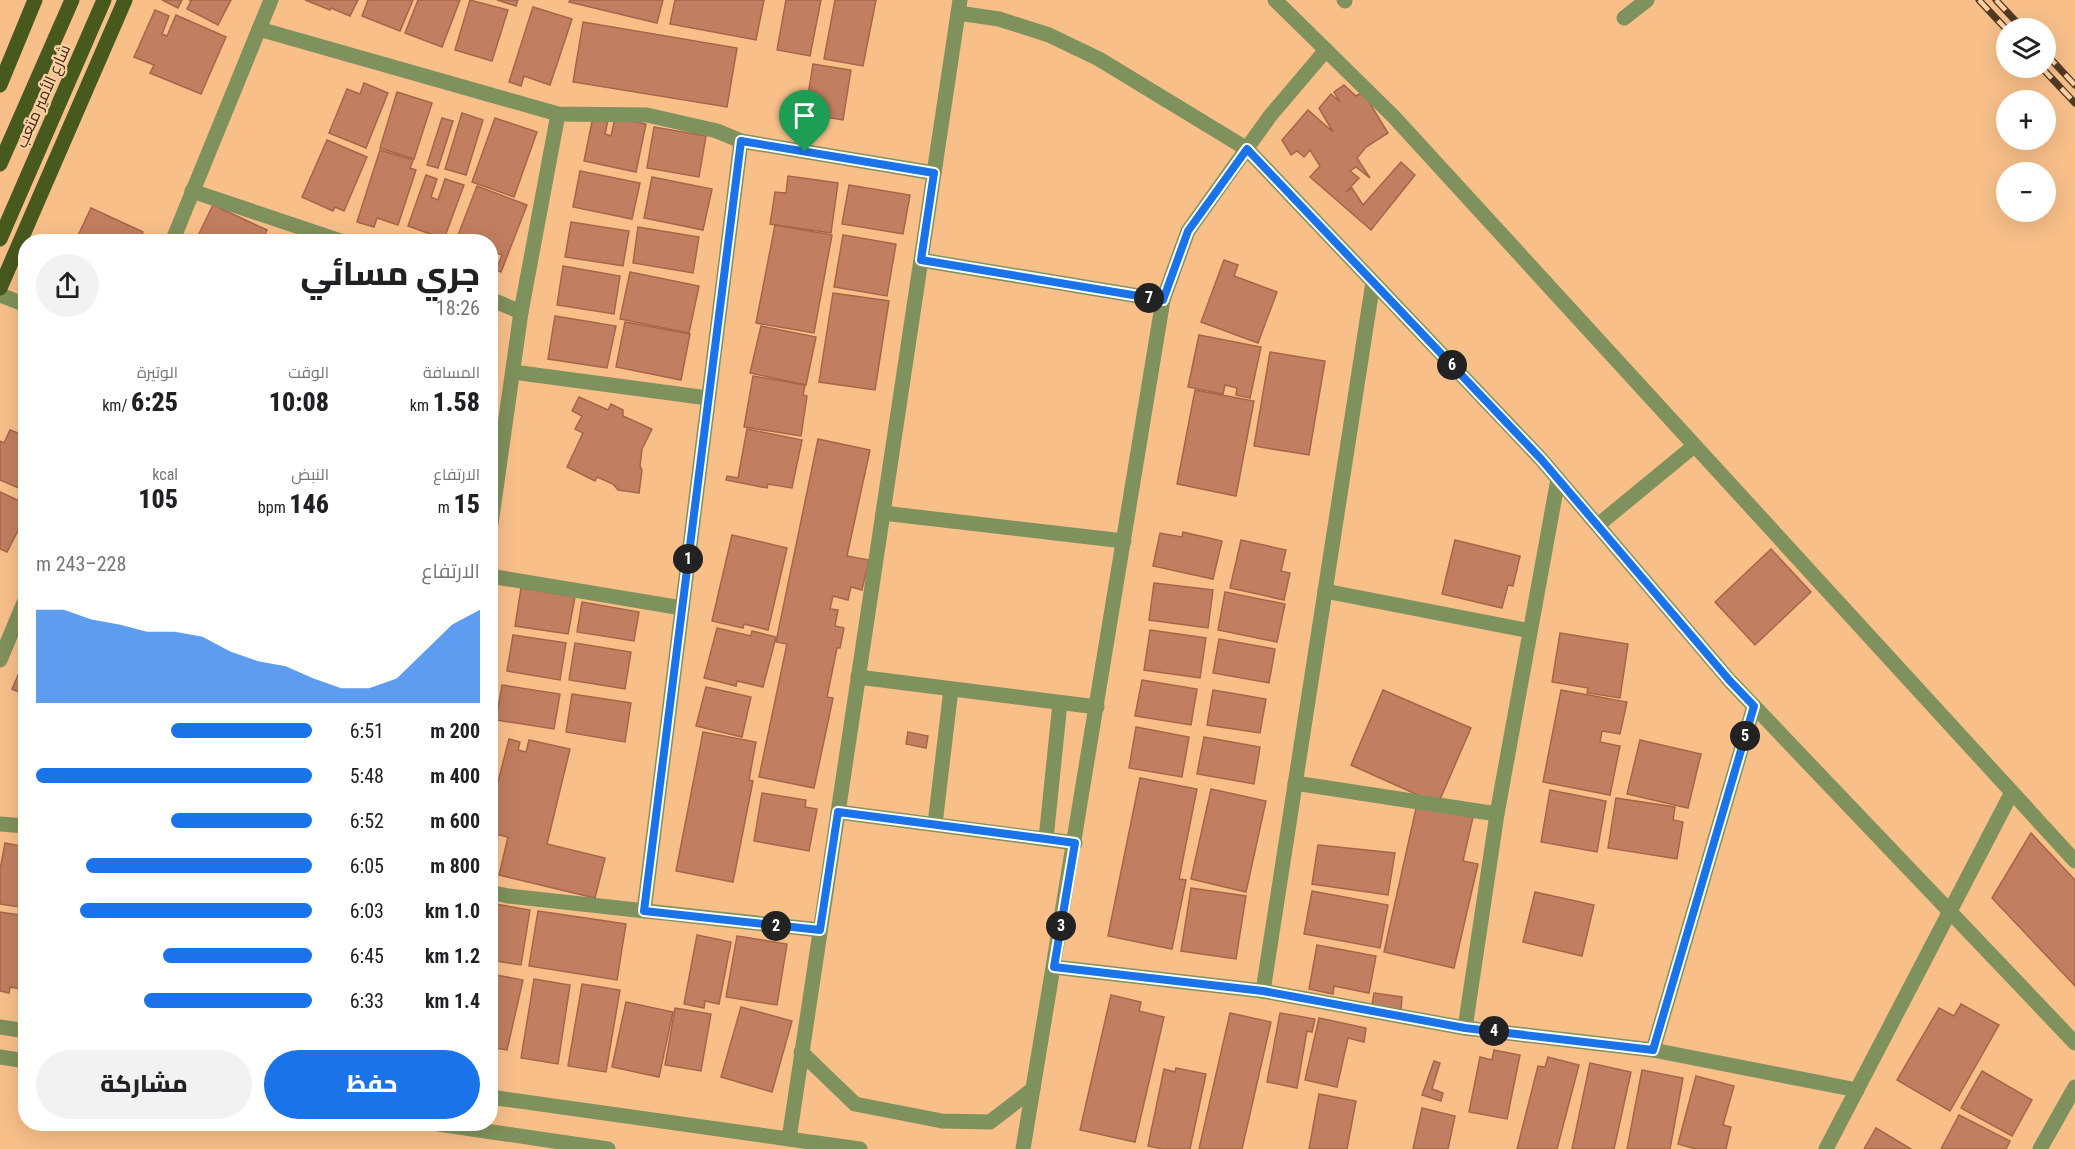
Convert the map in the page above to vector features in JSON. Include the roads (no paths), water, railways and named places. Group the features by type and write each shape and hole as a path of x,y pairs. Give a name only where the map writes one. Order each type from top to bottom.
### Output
{"main road":[{"path":"0,85 35,0"},
{"name":"شارع الأمير متعب","path":"0,164 72,0"},
{"name":"شارع الأمير متعب","path":"0,238 104,0"},
{"path":"23,234 124,0"},
{"path":"0,288 18,246"}],"street":[{"path":"175,234 271,0"},
{"path":"1275,0 1402,126 2011,794 2075,861"},
{"path":"1624,18 1647,0"},
{"path":"789,1139 959,6 1049,35 1099,59 1247,149 1558,479 1730,681 2075,1043"},
{"path":"259,29 558,114 647,115 717,131 741,141 934,173"},
{"path":"1023,1149 1163,300 1188,231 1270,116 1326,50"},
{"path":"498,476 521,312 558,114"},
{"path":"644,911 741,141"},
{"path":"192,191 320,234"},
{"path":"921,260 1163,300"},
{"path":"1263,991 1373,282"},
{"path":"0,295 18,302"},
{"path":"498,302 521,312"},
{"path":"513,372 708,398"},
{"path":"1598,525 1694,446"},
{"path":"1465,1028 1497,814 1558,479"},
{"path":"883,513 1124,541"},
{"path":"498,577 682,608"},
{"path":"1325,591 1530,631"},
{"path":"0,660 18,617"},
{"path":"858,677 1097,707"},
{"path":"934,824 951,689"},
{"path":"1046,839 1060,703"},
{"path":"1653,1050 1754,706"},
{"path":"1295,783 1497,814"},
{"path":"1826,1149 2011,794"},
{"path":"838,812 1075,843"},
{"path":"0,824 18,825"},
{"path":"498,894 820,930"},
{"path":"1054,967 1263,991 1465,1028 1653,1050 1857,1090"},
{"path":"0,1027 18,1030"},
{"path":"801,1052 855,1104 942,1121 990,1122 1033,1089"},
{"path":"0,1058 18,1060"},
{"path":"2040,1149 2075,1087"},
{"path":"498,1098 860,1149"},
{"path":"486,1131 608,1149"}],"railway":[{"path":"1979,0 1996,18"},
{"path":"1996,0 2013,18"},
{"path":"2056,65 2075,85"},
{"path":"2051,78 2075,103"}]}
